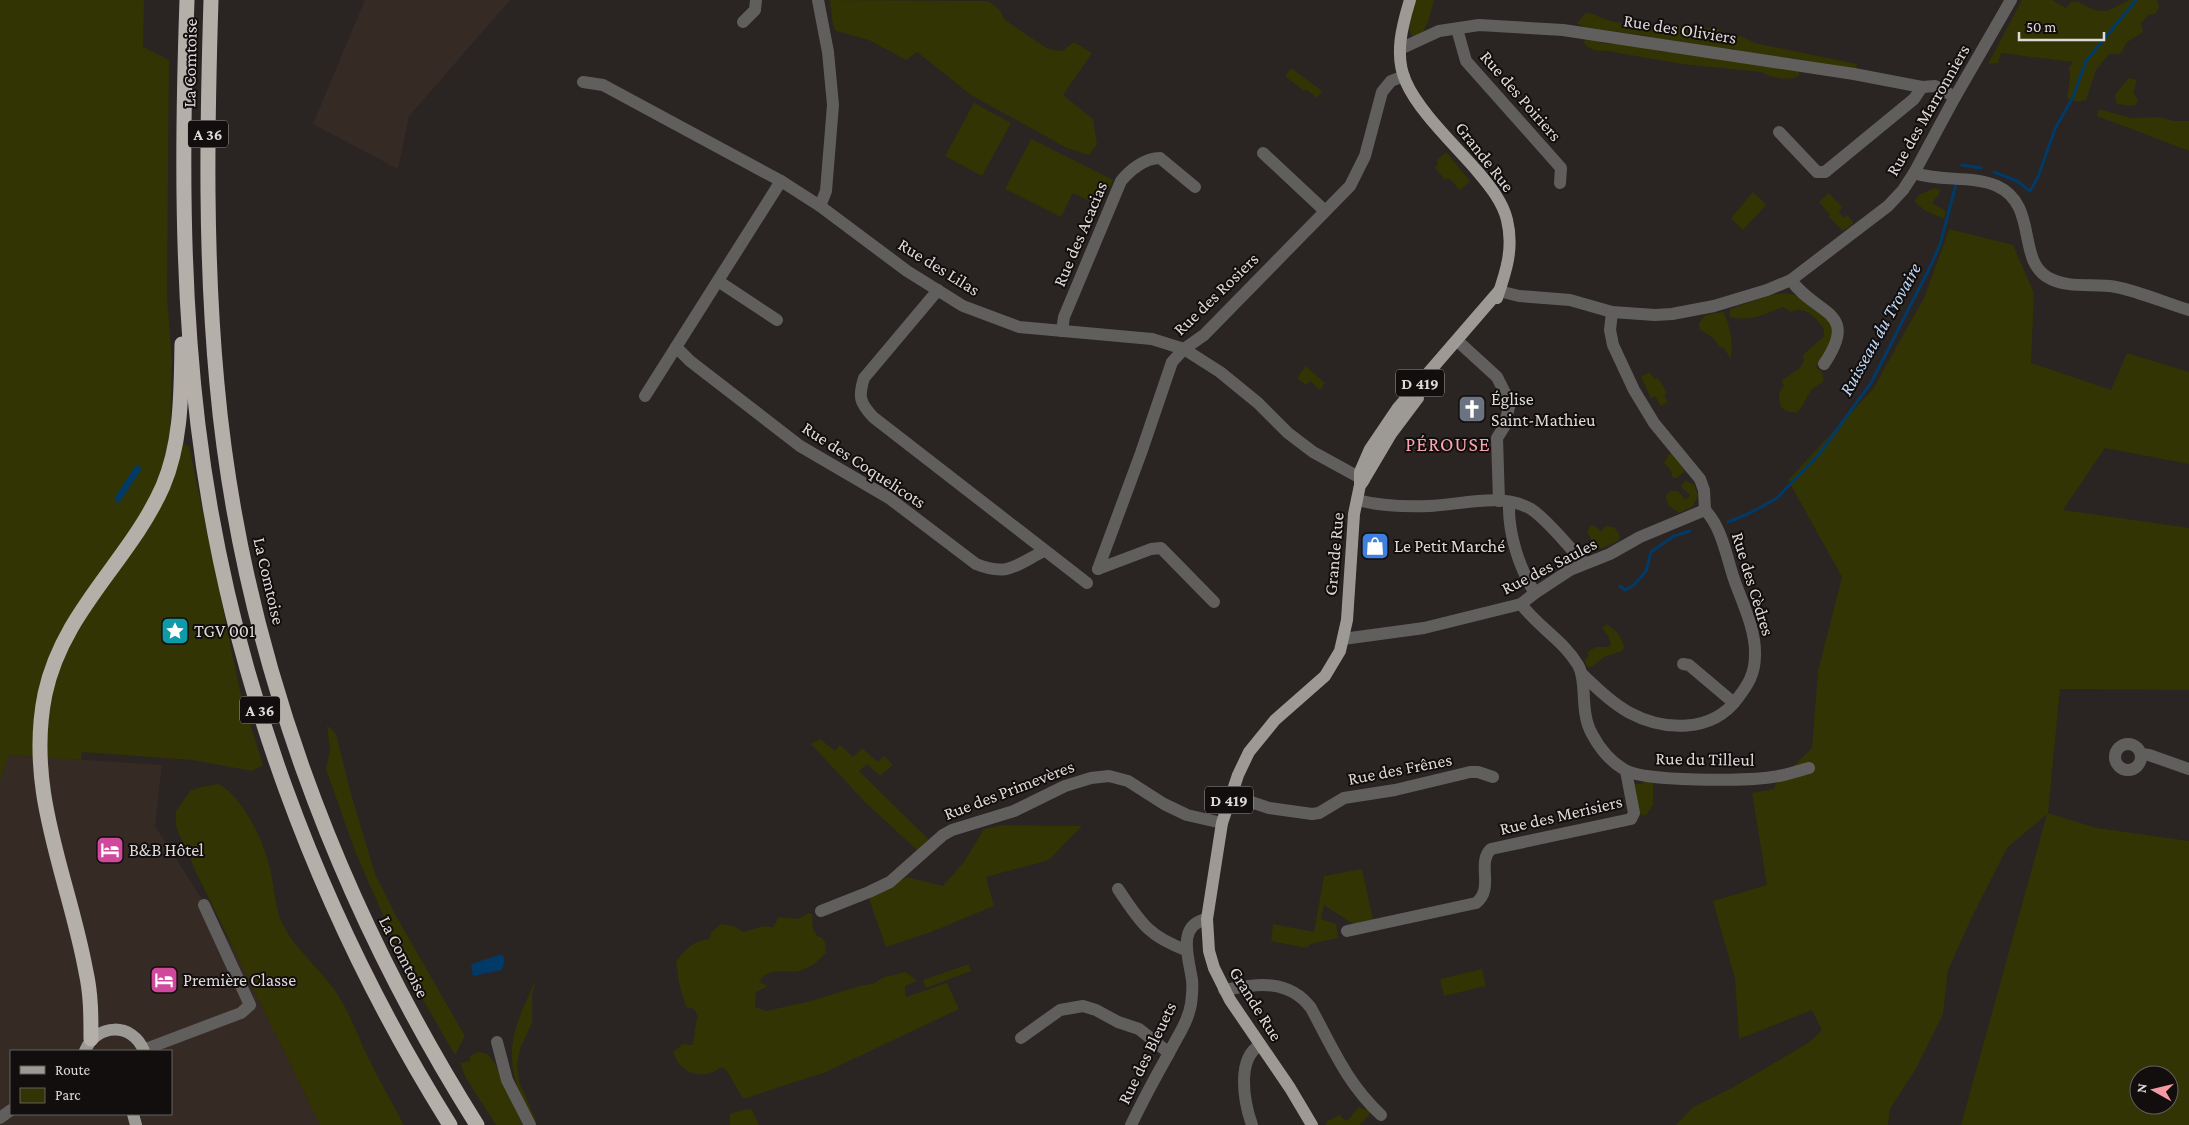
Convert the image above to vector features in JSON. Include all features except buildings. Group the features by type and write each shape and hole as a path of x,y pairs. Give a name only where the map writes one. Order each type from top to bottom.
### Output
{"highway":[{"name":"La Comtoise","path":"187,0 184,114 185,260 194,385 205,473 225,578 260,712 301,830 336,913 382,1008 450,1125"},
{"name":"La Comtoise","path":"211,0 208,180 213,333 229,478 255,609 300,761 340,865 394,981 442,1069 477,1125"},
{"path":"88,1045 90,1001 86,970 55,850 41,783 39,750 42,711 54,663 67,634 84,605 142,525 157,499 168,473 179,418 185,260"}],"main road":[{"name":"Grande Rue","path":"1312,1125 1290,1088 1224,990 1209,951 1207,919 1222,823 1230,795 1249,752 1275,720 1325,676 1336,660 1347,620 1351,543 1357,500 1362,481 1363,465 1370,449 1397,409 1499,291 1510,254 1507,218 1495,194 1429,117 1409,89 1404,76 1400,49 1404,21 1410,0"},
{"path":"1362,481 1403,416 1494,306 1499,291"},
{"path":"88,1045 100,1032 120,1029 134,1037 144,1050"}],"street":[{"path":"743,22 755,10 756,0"},
{"path":"818,0 828,52 833,105 826,191 820,206"},
{"name":"Rue des Marronniers","path":"1499,291 1519,296 1570,300 1612,312 1655,315 1693,311 1732,301 1791,280 1888,206 1903,190 2011,0"},
{"name":"Rue des Oliviers","path":"1400,49 1439,31 1479,25 1582,32 1854,74 1931,83 1955,97"},
{"name":"Rue des Poiriers","path":"1457,29 1466,61 1561,168 1560,183"},
{"name":"Rue des Rosiers","path":"1214,602 1161,548 1151,549 1098,569 1172,362 1184,349 1204,335 1350,186 1365,156 1386,86 1391,81 1404,76"},
{"name":"Rue des Lilas","path":"583,82 603,85 781,181 820,206 908,271 963,306 1019,327 1152,340 1184,349 1220,372 1258,403 1288,433 1313,452 1362,481"},
{"path":"1779,132 1817,172 1824,172 1931,83"},
{"path":"1263,153 1325,211"},
{"name":"Rue des Acacias","path":"1062,331 1064,317 1121,181 1128,172 1152,158 1160,158 1195,187"},
{"path":"1914,173 1982,182 2006,192 2016,200 2023,216 2033,260 2040,272 2049,279 2063,283 2116,287 2189,310"},
{"path":"645,396 781,181"},
{"path":"1791,280 1828,312 1838,328 1836,346 1824,364"},
{"path":"718,281 777,320"},
{"path":"938,290 864,378 860,390 862,405 873,417 1087,583"},
{"path":"1612,312 1611,338 1634,390 1654,423 1700,478 1704,490 1705,510"},
{"path":"1462,345 1487,367 1503,386 1510,403 1504,427 1497,438 1504,502 1519,559 1527,581 1535,593"},
{"name":"Rue des Coquelicots","path":"676,347 690,361 800,446 889,498 976,564 989,569 1006,571 1044,550"},
{"path":"1357,500 1395,506 1504,502 1525,506 1534,512 1585,563"},
{"name":"Rue des Saules","path":"1343,639 1387,634 1455,621 1522,604 1535,593 1585,563 1610,554 1640,537 1705,510"},
{"name":"Rue des Cèdres","path":"1583,675 1613,702 1630,712 1657,723 1685,725 1704,723 1716,719 1734,703 1749,684 1754,667 1755,654 1752,635 1721,538 1713,519 1705,510"},
{"path":"1522,604 1544,628 1560,641 1579,666 1583,675"},
{"path":"1683,664 1689,665 1734,703"},
{"name":"Rue du Tilleul","path":"1583,675 1583,702 1590,732 1602,751 1626,771 1652,777 1701,779 1772,777 1809,768"},
{"path":"2141,754 2189,769"},
{"name":"Rue des Merisiers","path":"1347,931 1476,903 1484,895 1486,877 1484,860 1486,854 1491,849 1631,819 1634,813 1626,771"},
{"name":"Rue des Frênes","path":"1230,795 1269,808 1312,814 1319,813 1344,798 1395,790 1470,772 1478,772 1493,777"},
{"name":"Rue des Primevères","path":"821,910 890,882 943,835 952,830 1014,811 1058,789 1091,778 1117,776 1187,815 1222,823"},
{"path":"1118,888 1138,918 1156,937 1186,950"},
{"path":"144,1050 241,1013 250,1005 204,905"},
{"name":"Rue des Bleuets","path":"1132,1125 1190,1010 1192,982 1186,950 1190,928 1199,920 1207,919"},
{"path":"1224,990 1240,986 1264,985 1291,989 1303,998 1311,1008 1348,1078 1381,1115"},
{"path":"1020,1038 1060,1010 1083,1006 1096,1010 1118,1022 1139,1029 1169,1053"},
{"path":"497,1042 507,1080 530,1125"},
{"path":"1252,1125 1246,1101 1245,1069 1249,1054 1260,1045"}],"shaded area":[{"path":"365,0 510,0 409,116 398,169 313,124"},
{"path":"9,755 162,765 155,826 233,947 320,1125 0,1125 0,780"}],"green space":[{"path":"0,0 144,0 143,47 169,60 167,297 172,360 170,437 189,446 240,691 263,765 252,771 192,760 82,752 81,760 9,755 0,780"},
{"path":"830,0 988,1 999,9 1005,20 1048,49 1062,51 1074,42 1092,53 1063,95 1093,119 1097,144 1089,155 1067,148 971,95 917,52 906,60 869,40 836,31 833,25"},
{"path":"1416,0 1434,0 1430,17 1425,27 1419,36 1414,38 1409,25"},
{"path":"2022,0 2052,0 2066,8 2071,2 2078,2 2094,10 2107,11 2130,0 2157,0 2159,8 2155,14 2148,15 2141,24 2143,32 2127,42 2123,52 2109,54 2096,70 2086,100 2077,102 2067,98 2070,78 2069,68 2073,62 2001,53 1998,63 1988,64"},
{"path":"1586,13 1608,20 1636,25 1665,28 1672,25 1718,29 1726,35 1741,36 1755,43 1857,64 1856,69 1791,58 1775,58 1743,53 1732,48 1725,51 1671,40 1653,39 1648,36 1584,27 1577,23"},
{"path":"1588,38 1607,44 1637,44 1661,52 1676,50 1799,69 1799,76 1795,78 1780,78 1761,72 1682,64 1607,51 1597,51 1591,49 1583,42"},
{"path":"1291,68 1322,91 1317,98 1306,89 1304,91 1285,76"},
{"path":"2129,78 2137,80 2133,92 2138,100 2136,105 2127,106 2116,103 2115,94"},
{"path":"974,103 1011,123 982,176 945,156"},
{"path":"2099,109 2131,118 2160,117 2173,121 2189,121 2189,151 2097,116"},
{"path":"1031,139 1113,180 1100,206 1073,193 1061,217 1005,189"},
{"path":"1446,152 1470,181 1460,190 1449,178 1445,180 1435,168 1438,164 1437,160"},
{"path":"1935,188 1941,191 1932,203 1946,211 1944,219 1926,211 1914,202 1920,194"},
{"path":"1753,192 1766,205 1743,230 1731,218"},
{"path":"1829,193 1842,207 1839,212 1844,218 1847,215 1854,223 1843,231 1829,217 1830,215 1819,202"},
{"path":"1949,229 2013,245 2034,293 2031,363 2111,390 2127,353 2189,372 2189,464 2105,448 2063,510 2189,528 2189,690 2060,689 2048,813 2097,828 2189,841 2189,1125 1961,1125 2047,814 2007,848 1948,970 1943,1014 1915,1070 1890,1109 1888,1125 1676,1125 1693,1107 1732,1088 1808,1043 1822,1030 1812,1010 1739,1039 1735,979 1713,901 1767,885 1752,793 1774,789 1776,783 1812,748 1818,671 1842,577 1788,480 1873,389 1925,296"},
{"path":"1786,293 1801,296 1831,320 1832,328 1831,346 1816,367 1822,372 1824,381 1811,390 1802,407 1796,413 1786,411 1780,406 1779,393 1784,386 1782,380 1800,368 1804,360 1803,355 1824,336 1824,329 1806,311 1796,310 1791,312 1783,307 1751,318 1730,317 1730,309 1771,295"},
{"path":"1723,312 1731,335 1732,348 1730,358 1724,348 1720,347 1712,337 1700,330 1699,323 1705,315"},
{"path":"1306,366 1325,383 1320,390 1310,381 1306,385 1297,378"},
{"path":"1650,372 1654,379 1658,378 1667,393 1664,396 1668,402 1661,406 1655,396 1651,398 1641,377"},
{"path":"1669,454 1674,454 1684,465 1684,472 1677,478 1673,478 1670,469 1664,463"},
{"path":"1685,480 1694,485 1698,495 1693,506 1679,513 1668,505 1666,496 1669,491 1677,491 1684,499 1688,498 1690,495 1681,487"},
{"path":"1591,525 1601,531 1606,526 1614,527 1620,536 1619,540 1603,548 1595,548 1587,531"},
{"path":"1607,624 1618,633 1625,647 1622,651 1604,657 1590,668 1586,665 1585,659 1589,656 1587,652 1596,647 1608,647 1611,644 1602,628"},
{"path":"327,725 336,734 350,790 375,874 396,916 465,1036 455,1055 411,979 355,851 326,769 330,751"},
{"path":"820,739 835,751 840,745 853,757 862,748 878,762 884,756 893,765 880,776 867,764 859,771 928,839 918,851 865,802 811,744"},
{"path":"1646,780 1650,780 1653,784 1653,805 1646,815 1642,815 1639,813 1634,784 1642,784"},
{"path":"219,784 237,800 259,836 271,873 278,912 285,929 299,949 325,977 343,1003 404,1125 320,1125 195,870 176,827 176,811 190,791"},
{"path":"1002,825 1082,826 1049,860 986,877 994,906 931,932 886,947 869,899 907,877 943,886 964,862 984,829"},
{"path":"1362,869 1373,920 1353,924 1324,905 1321,919 1336,924 1338,938 1310,944 1307,948 1271,941 1273,924 1314,932 1324,876"},
{"path":"809,913 812,914 813,929 817,936 825,942 826,953 814,964 803,970 772,972 763,977 759,982 768,986 756,992 755,1007 766,1011 811,1001 875,983 884,977 906,972 917,981 905,986 906,997 947,983 959,1009 826,1072 743,1099 727,1071 722,1067 707,1074 687,1071 681,1066 673,1052 683,1044 692,1045 698,1016 694,1009 686,1007 679,983 676,961 691,946 699,941 709,939 712,931 721,924 733,926 743,932 764,926 773,927 779,917 798,919"},
{"path":"969,964 971,971 926,988 923,980"},
{"path":"1482,969 1486,986 1444,996 1440,979"},
{"path":"536,979 532,995 532,1023 520,1049 517,1065 519,1082 538,1125 526,1107 515,1079 512,1064 514,1036"},
{"path":"478,1052 488,1054 494,1062 523,1125 496,1125 466,1078 460,1063 470,1061 470,1056"},
{"path":"1359,1107 1369,1111 1369,1115 1360,1125 1326,1125 1327,1121 1340,1115 1347,1121"},
{"path":"747,1109 752,1110 759,1125 730,1125 730,1114"}],"water":[{"path":"136,465 140,466 141,470 119,503 115,497"},
{"path":"502,954 505,960 502,970 473,976 471,966 474,963"}],"waterway":[{"name":"Ruisseau du Trovaire","path":"1994,172 2017,181 2030,191 2038,177 2055,129 2073,97 2086,61 2136,0"},
{"path":"1962,165 1981,168"},
{"name":"Ruisseau du Trovaire","path":"1728,522 1750,513 1777,498 1819,454 1871,383 1940,245 1956,184"},
{"name":"Ruisseau du Trovaire","path":"1620,586 1625,590 1633,586 1646,571 1651,552 1674,536 1690,531"}],"place":[{"name":"Église Saint-Mathieu","path":"1472,409"},
{"name":"Le Petit Marché","path":"1375,546"},
{"name":"TGV 001","path":"175,631"},
{"name":"B&B Hôtel","path":"110,850"},
{"name":"Première Classe","path":"164,980"}],"district":[{"name":"PÉROUSE","path":"1448,444"}]}
